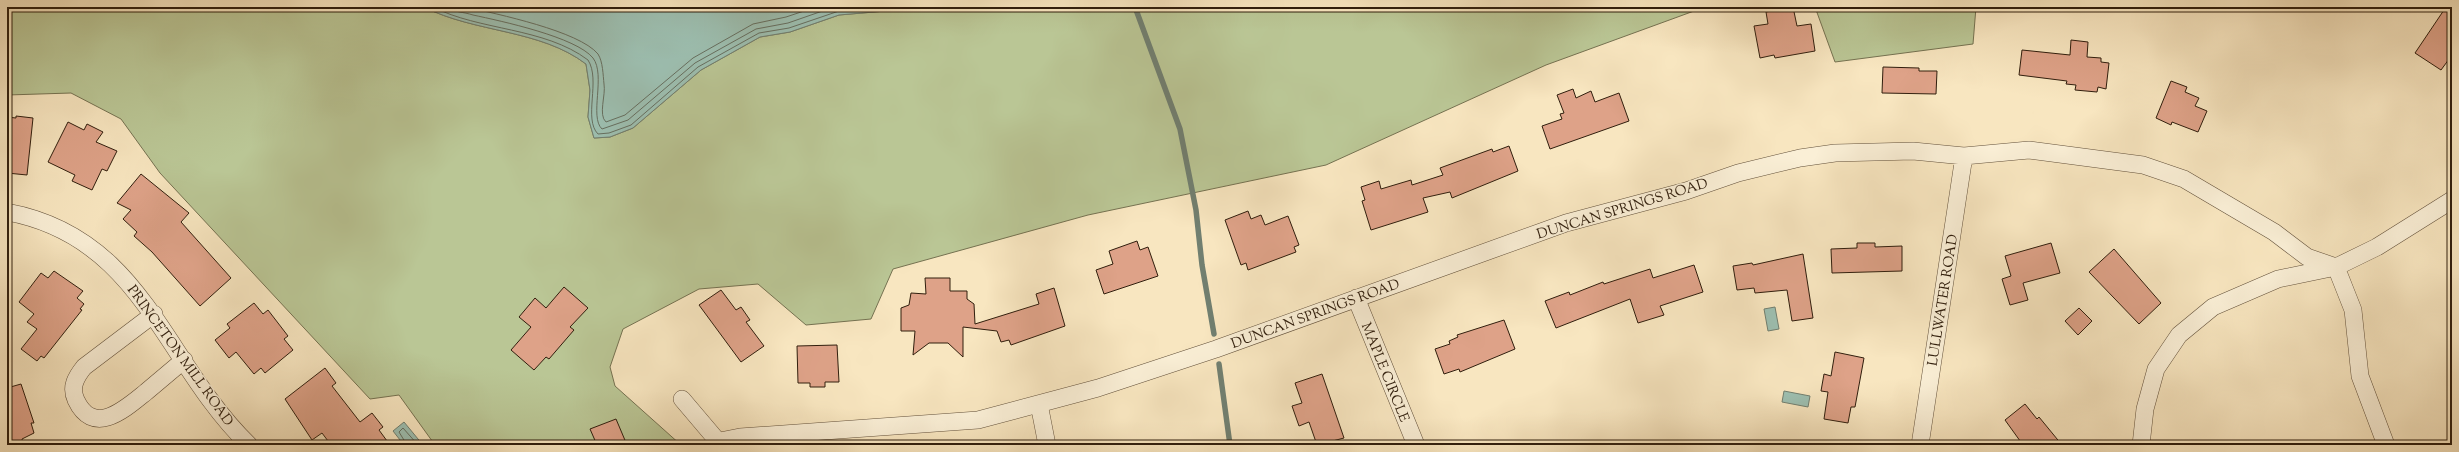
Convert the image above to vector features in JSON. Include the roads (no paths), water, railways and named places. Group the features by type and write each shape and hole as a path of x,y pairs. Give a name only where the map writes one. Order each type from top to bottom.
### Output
{"street":[{"name":"DUNCAN SPRINGS ROAD","path":"721,443 740,437 978,420 1098,388 1216,349 1566,223 1686,191 1746,171 1800,158 1835,153 1913,151 1964,156 2029,150 2144,165 2184,179 2274,232 2307,257 2336,267"},
{"name":"LULLWATER ROAD","path":"1920,445 1964,156"},
{"path":"2141,445 2145,409 2156,369 2179,335 2213,307 2278,279 2336,267 2377,247 2452,200"},
{"name":"PRINCETON MILL ROAD","path":"7,212 49,224 71,234 95,251 134,288 154,314 202,390 249,445"},
{"path":"2336,267 2353,310 2360,376 2386,445"},
{"name":"MAPLE CIRCLE","path":"1356,298 1416,445"},
{"path":"154,314 84,367 77,375 73,386 74,396 80,408 91,416 101,419 120,413 184,360"},
{"path":"682,399 721,443"},
{"path":"1039,404 1047,445"}],"water":[{"path":"424,7 932,7 839,15 790,32 760,37 701,70 633,128 610,137 594,138 588,117 590,90 586,64 568,53 548,44 528,37 464,22"},
{"path":"1775,307 1779,329 1768,331 1764,309"},
{"path":"1784,391 1810,396 1808,407 1782,402"},
{"path":"404,422 423,445 404,445 393,431"}],"waterway":[{"path":"1135,7 1180,129 1196,210 1202,265 1214,334"},
{"path":"1219,364 1230,445"}]}
